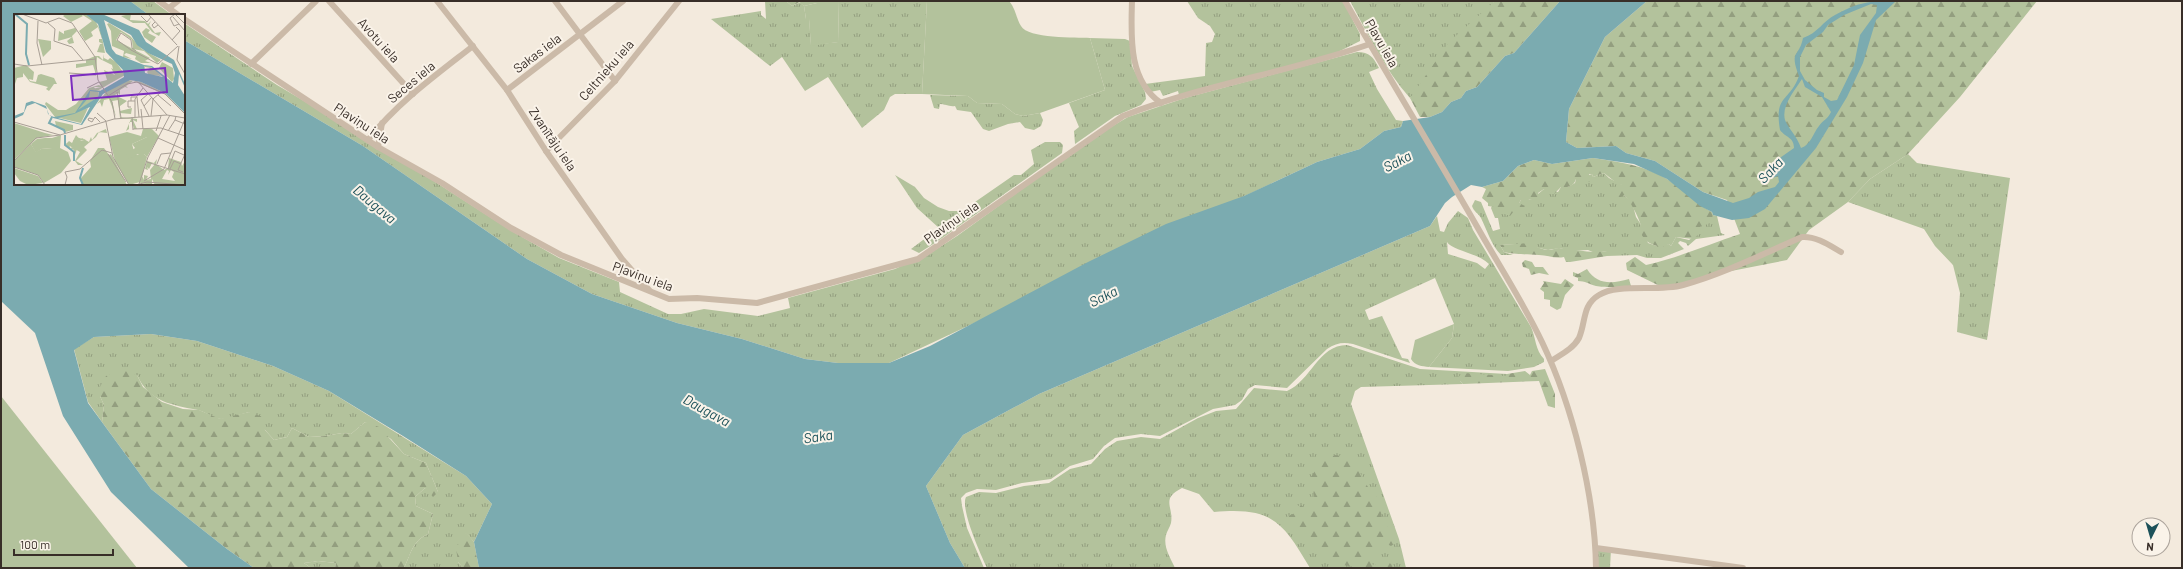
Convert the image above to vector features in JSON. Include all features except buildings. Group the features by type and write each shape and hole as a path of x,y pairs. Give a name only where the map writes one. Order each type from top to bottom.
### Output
{"street":[{"path":"159,1 177,14"},
{"path":"169,8 178,1"},
{"path":"251,64 316,1"},
{"name":"Avotu iela","path":"329,1 413,94"},
{"name":"Zvanītāju iela","path":"437,1 507,90 546,151 622,259 649,290"},
{"name":"Sakas iela","path":"555,1 615,81"},
{"name":"Sakas iela","path":"507,90 623,1"},
{"name":"Celtnieku iela","path":"546,151 615,81 679,1"},
{"path":"1132,1 1134,63 1144,85 1153,98 1161,103"},
{"name":"Pļavu iela","path":"1345,1 1522,304 1551,361 1571,416 1587,485 1596,548 1596,568"},
{"name":"Pļaviņu iela","path":"185,20 378,147 442,183 511,228 560,255 669,299 697,298 757,303 918,260 1123,116 1161,103 1340,55 1370,44"},
{"name":"Seces iela","path":"368,140 382,121 473,46"},
{"path":"378,147 382,121"},
{"path":"1551,361 1574,344 1579,337 1588,305 1592,299 1601,294 1621,290 1666,289 1699,281 1802,237 1809,236 1818,239 1841,252"},
{"path":"1596,548 1743,568"}],"green space":[{"path":"130,1 153,1 171,14 148,14"},
{"path":"765,1 786,1 792,6 801,2 804,6 806,19 809,18 811,45 838,42 839,1 927,1 922,94 895,94 890,97 884,110 862,128 828,77 805,91 782,57 770,66 711,19 761,11 761,15 766,19"},
{"path":"786,1 817,1 817,3 804,6 800,2 792,6"},
{"path":"817,1 839,1 838,42 811,46 809,19 806,19 804,6 817,3"},
{"path":"927,1 1009,1 1021,26 1025,30 1042,35 1090,38 1105,90 1040,113 1023,116 1015,114 1002,104 977,103 968,96 922,94"},
{"path":"1187,1 1343,1 1360,34 1360,41 1336,53 1179,95 1178,91 1163,96 1160,90 1150,92 1145,84 1205,76 1206,43 1212,42 1215,34 1210,26 1198,18"},
{"path":"1350,1 1495,1 1419,91 1410,98 1385,64"},
{"path":"1495,1 1560,1 1514,53 1505,56 1477,87 1466,91 1461,98 1451,102 1442,112 1430,117 1420,117 1410,98 1449,42"},
{"path":"1647,1 2037,1 1960,97 1908,154 1870,179 1848,202 1809,230 1787,260 1726,272 1666,289 1627,270 1626,263 1635,257 1646,265 1658,262 1740,234 1727,200 1703,192 1655,161 1626,153 1616,146 1577,148 1566,142 1569,109 1605,37"},
{"path":"185,24 277,85 370,140 510,230 559,258 619,282 620,292 668,314 681,314 704,309 758,316 790,308 788,298 895,269 932,252 957,236 1094,137 1128,117 1185,98 1357,52 1368,54 1375,61 1379,68 1369,72 1377,89 1396,120 1403,121 1401,127 1384,131 1360,149 1317,162 889,363 838,363 805,359 742,339 677,323 592,294 527,259 363,146 185,41"},
{"path":"1090,38 1125,39 1130,41 1132,66 1145,92 1146,99 1141,105 1115,116 1075,144 1074,131 1079,127 1069,103 1105,90"},
{"path":"930,95 968,96 977,103 1002,104 1015,114 1023,116 1040,113 1043,120 1041,126 1034,130 1025,128 1020,122 1008,124 989,131 983,129 971,112 957,110 955,106 942,104 940,104 939,109 934,108"},
{"path":"1045,142 1060,142 1063,145 1062,153 938,241 919,253 911,249 939,228 917,208 895,175 915,187 924,198 938,207 949,211 962,211 1014,175 1021,175 1034,164 1031,150"},
{"path":"1908,154 1917,163 2010,178 1987,340 1957,332 1960,293 1953,265 1935,246 1924,229 1848,202 1870,179"},
{"path":"1593,158 1640,167 1667,179 1712,212 1713,215 1710,223 1700,227 1700,233 1693,239 1676,237 1671,246 1669,244 1659,249 1657,246 1648,242 1642,235 1639,229 1641,226 1639,219 1626,197 1624,195 1620,198 1616,197 1618,188 1622,185 1614,184 1614,181 1604,173 1593,177 1592,174 1589,174 1590,182 1576,179 1572,185 1568,187 1561,187 1554,194 1549,194 1544,189 1538,193 1541,200 1535,202 1532,199 1529,199 1528,202 1521,200 1519,203 1525,206 1522,209 1514,211 1510,216 1502,213 1501,208 1488,206 1488,203 1482,198 1486,189 1482,187 1503,181 1518,166 1534,160 1552,164"},
{"path":"1604,173 1609,178 1622,185 1624,195 1632,202 1636,217 1648,243 1657,246 1669,244 1671,246 1676,237 1689,240 1695,236 1700,227 1713,215 1717,216 1721,233 1725,235 1696,239 1688,246 1686,243 1680,241 1678,243 1684,249 1661,258 1647,258 1637,255 1607,256 1607,251 1595,253 1588,250 1570,251 1560,248 1548,250 1520,244 1500,245 1504,252 1513,255 1501,255 1492,242 1481,218 1472,206 1475,200 1481,202 1493,231 1500,229 1498,218 1495,218 1491,208 1492,206 1519,203 1521,200 1532,199 1544,189 1558,192 1561,187 1568,187 1575,183 1576,179 1592,174 1593,177"},
{"path":"1458,211 1468,218 1473,230 1531,327 1537,348 1544,359 1544,362 1534,367 1508,371 1429,367 1452,338 1454,324 1435,278 1365,310 1369,320 1382,316 1402,358 1408,359 1410,363 1353,344 1343,343 1333,345 1287,388 1255,385 1248,389 1242,400 1235,405 1213,409 1160,436 1141,434 1115,438 1104,446 1093,459 1070,466 1051,479 1022,483 996,490 977,489 966,493 961,498 967,528 984,568 965,568 950,543 926,486 963,435 1039,394 1430,226 1437,216 1440,231 1444,232 1448,223","holes":["1447,242 1450,245 1478,257 1489,264 1485,269 1477,263 1448,254"]},
{"path":"1530,243 1547,250 1559,248 1589,252 1607,251 1607,256 1566,262 1564,257 1557,258 1542,255 1504,252 1500,245"},
{"path":"1525,260 1532,262 1535,267 1543,267 1549,275 1539,273 1531,275 1529,269 1523,267 1522,263"},
{"path":"1587,269 1600,281 1617,282 1629,279 1631,286 1596,286 1578,281 1578,278 1573,276 1573,272 1578,274"},
{"path":"1565,279 1574,285 1565,295 1561,308 1557,310 1550,306 1550,300 1544,299 1544,292 1540,289 1544,283 1543,281 1561,284"},
{"path":"1454,324 1452,338 1429,367 1419,365 1411,359 1415,340"},
{"path":"151,334 197,341 273,366 329,391 466,476 492,504 474,542 466,533 458,562 463,568 404,568 415,544 418,540 428,534 433,514 416,506 415,497 425,488 438,492 426,463 404,454 391,439 365,422 351,434 342,433 309,437 292,428 287,437 274,440 249,412 221,419 198,410 170,404 155,397 148,391 137,375 100,396 104,405 102,422 88,402 74,349 94,337"},
{"path":"1347,345 1420,369 1507,374 1507,376 1491,376 1460,381 1463,384 1361,387 1355,391 1351,404 1399,539 1406,568 1310,568 1283,528 1273,520 1250,512 1214,512 1199,494 1182,488 1171,496 1169,504 1171,523 1165,539 1165,544 1175,568 987,568 968,521 965,503 966,497 979,492 996,493 1024,486 1049,483 1070,469 1091,464 1105,449 1117,441 1141,437 1160,439 1198,418 1216,411 1236,409 1254,388 1287,391 1302,380 1329,351 1337,347"},
{"path":"120,369 137,375 143,387 162,402 183,409 199,410 220,419 249,412 263,417 265,430 274,440 287,437 292,428 309,437 342,433 351,434 365,422 379,427 404,454 426,463 438,492 433,497 425,488 415,497 416,506 433,514 428,534 418,540 415,544 404,568 335,568 336,563 318,561 304,563 311,568 254,568 227,549 151,489 102,422 104,405 100,396 100,387 106,376"},
{"path":"1545,369 1555,394 1555,408 1548,406 1539,381 1463,384 1458,379 1460,375 1464,373 1507,376 1507,374 1525,371 1530,375 1532,371"},
{"path":"1,396 137,568 1,568"},
{"path":"1334,455 1347,458 1356,466 1369,489 1378,499 1382,520 1391,530 1394,544 1391,546 1387,544 1375,548 1373,554 1375,559 1371,561 1373,565 1386,561 1391,564 1393,568 1356,567 1329,561 1321,557 1323,552 1317,544 1305,540 1305,535 1296,532 1296,527 1294,524 1287,519 1288,516 1295,513 1295,509 1290,505 1293,503 1297,506 1301,505 1310,512 1313,509 1313,491 1306,484 1317,468 1313,466 1313,460 1319,457 1329,460"},
{"path":"466,532 474,542 479,568 463,568 458,562 456,548"},
{"path":"1596,548 1611,549 1610,568 1596,568"},
{"path":"318,561 336,563 335,568 311,568 304,563"}],"water":[{"path":"1,1 130,1 148,14 14,14 14,185 185,185 185,41 363,146 527,259 592,294 677,323 742,339 805,359 838,363 889,363 930,346 1088,262 1166,224 1244,196 1317,162 1360,149 1384,131 1401,127 1403,121 1430,117 1442,112 1451,102 1461,98 1466,91 1477,87 1505,56 1514,53 1560,1 1647,1 1605,37 1569,109 1566,142 1577,148 1616,146 1626,153 1655,161 1703,192 1733,203 1749,198 1758,192 1775,187 1779,182 1778,176 1770,179 1764,176 1764,173 1774,162 1794,148 1793,142 1780,130 1779,110 1781,104 1795,85 1799,76 1795,58 1803,38 1813,33 1831,18 1851,7 1878,1 1896,1 1876,20 1863,63 1847,97 1816,148 1765,209 1749,218 1732,220 1713,215 1712,212 1700,206 1667,179 1634,164 1593,158 1552,164 1534,160 1518,166 1503,181 1482,187 1471,185 1452,197 1445,203 1430,226 1039,394 963,435 926,486 950,543 965,568 479,568 474,542 492,504 466,476 329,391 273,366 197,341 151,334 94,337 74,350 88,403 151,489 227,549 254,568 189,568 111,492 63,416 35,333 1,301","holes":["1871,4 1877,5 1876,13 1860,35 1854,65 1837,100 1831,101 1824,97 1824,93 1817,90 1805,80 1800,71 1800,57 1806,45 1823,32 1828,25 1844,15","1802,79 1805,87 1822,97 1831,112 1817,129 1810,142 1801,148 1786,123 1784,115 1789,98"]}],"water label":[{"name":"Saka","path":"1397,161"},
{"name":"Saka","path":"1770,170"},
{"name":"Daugava","path":"375,204"},
{"name":"Saka","path":"1103,296"},
{"name":"Daugava","path":"707,410"},
{"name":"Saka","path":"818,436"}]}
